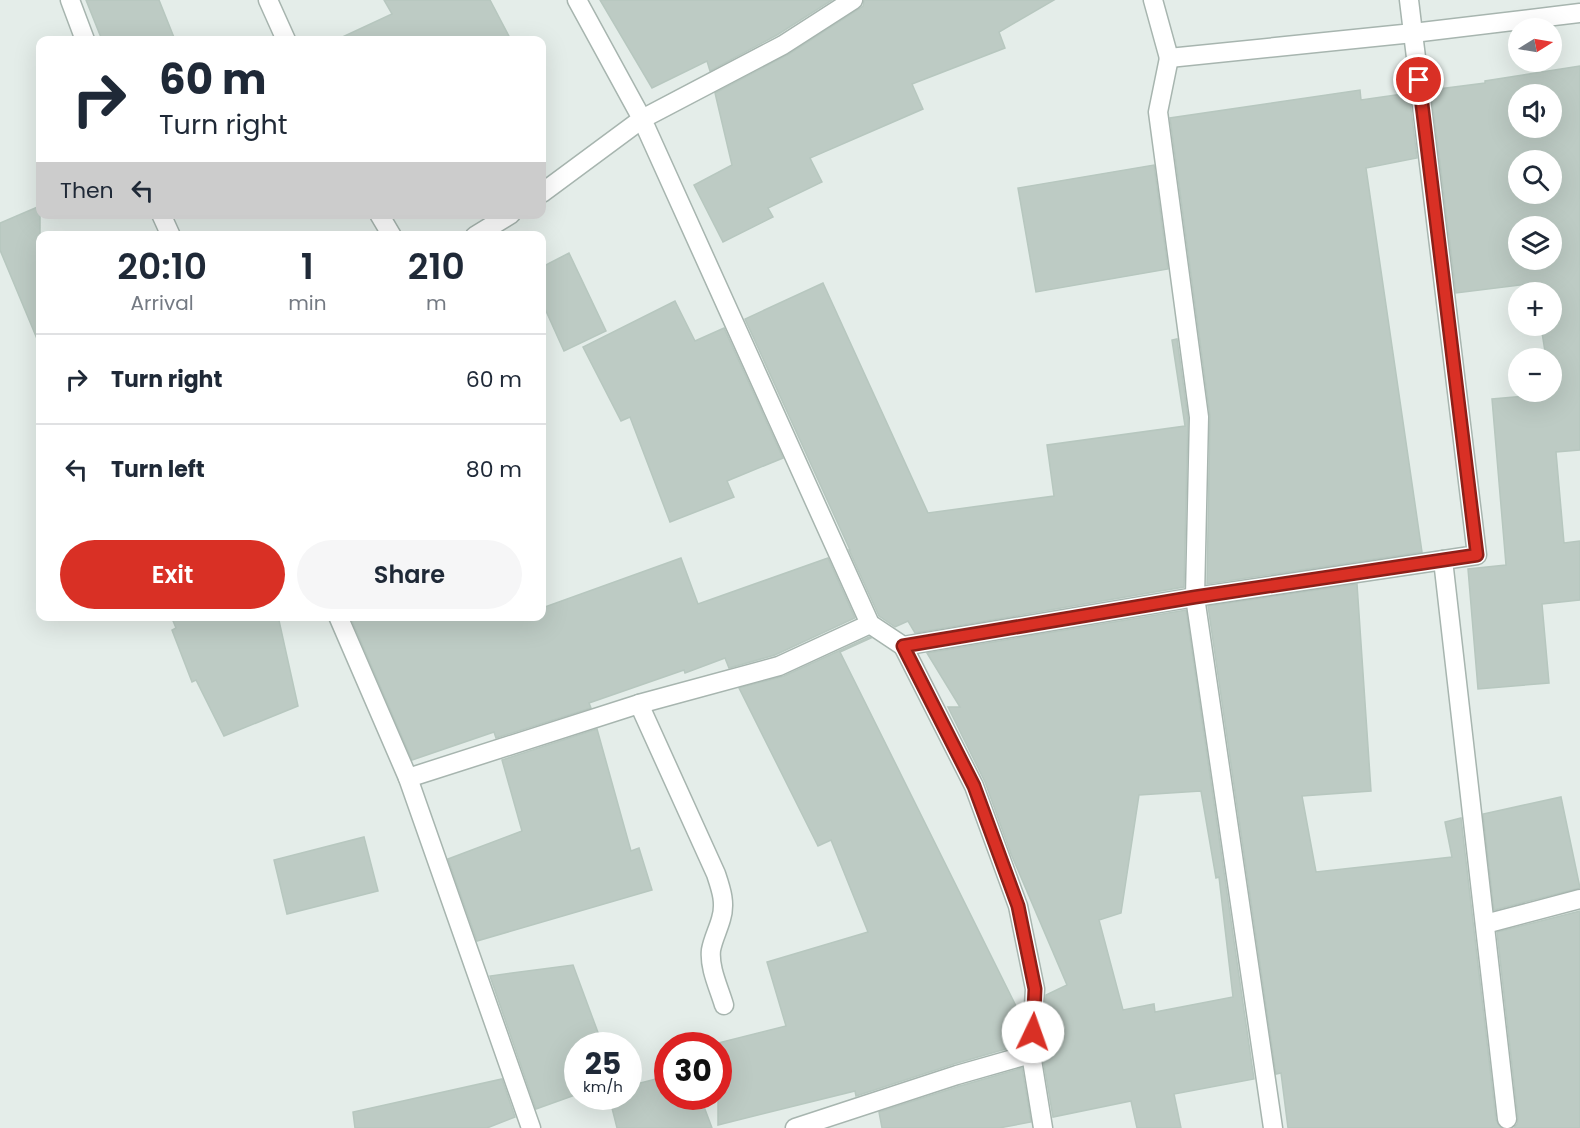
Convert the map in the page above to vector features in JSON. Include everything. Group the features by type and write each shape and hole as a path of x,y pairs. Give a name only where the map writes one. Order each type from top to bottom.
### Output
{"street":[{"path":"70,0 84,36"},
{"path":"268,0 284,36"},
{"path":"577,0 642,119 870,624 903,646 974,786 1018,906 1035,989 1031,1054 1043,1128"},
{"path":"546,190 642,119 783,45 853,0"},
{"path":"1153,0 1169,58 1158,112 1199,417 1195,597 1273,1128"},
{"path":"903,646 1195,597 1477,555 1409,0"},
{"path":"1169,58 1413,33 1560,8 1580,13"},
{"path":"483,231 503,219"},
{"path":"1443,560 1506,1119"},
{"path":"340,621 408,778 531,1128"},
{"path":"408,778 639,704 779,666 870,624"},
{"path":"639,704 722,892 722,918 714,938 711,964 724,1005"},
{"path":"1485,924 1580,899"},
{"path":"795,1128 825,1123 957,1075 1031,1054"}],"building":[{"path":"86,0 159,0 173,36 100,36"},
{"path":"384,0 490,0 509,36 345,36 392,14"},
{"path":"600,0 832,0 777,35 710,71 707,61 652,88"},
{"path":"864,0 1054,0 999,32 1005,48 912,84 923,109 810,158 822,182 768,208 773,217 723,242 694,185 732,165 715,93 789,54 859,9 863,6"},
{"path":"1580,66 1580,450 1556,452 1564,543 1580,541 1580,600 1542,604 1549,683 1478,689 1468,569 1506,565 1492,399 1508,398 1508,402 1562,402 1562,348 1544,348 1543,336 1562,336 1562,282 1508,282 1508,286 1456,293 1431,90 1485,83 1485,81 1542,72 1562,72 1562,69"},
{"path":"1360,90 1361,100 1409,93 1417,158 1366,168 1422,552 1207,584 1210,416 1170,118"},
{"path":"1154,165 1168,269 1036,292 1018,188"},
{"path":"36,208 36,219 40,219 40,231 36,231 36,336 0,250 0,223"},
{"path":"569,253 606,331 564,351 546,311 546,265"},
{"path":"823,283 928,513 1054,496 1047,445 1185,426 1172,340 1177,339 1188,418 1184,587 915,633 908,621 895,627 879,616 745,319"},
{"path":"675,301 695,341 724,328 783,458 727,481 734,497 670,522 630,417 621,421 583,347"},
{"path":"681,558 698,604 828,558 855,618 775,655 729,668 725,658 589,703 591,708 496,738 494,732 412,760 352,621 546,621 546,607"},
{"path":"1357,584 1371,791 1302,796 1316,872 1452,857 1445,822 1461,818 1496,1120 1501,1128 1288,1128 1281,1073 1276,1074 1208,606"},
{"path":"1186,610 1254,1079 1174,1094 1181,1128 1137,1128 1131,1101 1053,1117 1042,1053 1046,995 1067,985 1011,854 985,782 948,707 960,707 927,653","holes":["1201,791 1216,878 1219,877 1233,997 1155,1012 1154,1004 1123,1010 1099,920 1121,913 1139,795"]},
{"path":"173,621 279,621 298,706 224,736 196,680 192,682 172,630 176,628"},
{"path":"871,638 840,652 1017,1008 1023,1005 1020,1045 856,1096 855,1091 718,1125 718,1110 732,1110 732,1040 786,1026 767,962 868,932 831,840 818,846 739,688 784,676"},
{"path":"597,729 631,851 639,848 652,890 477,941 448,859 522,831 502,760"},
{"path":"1561,797 1580,888 1494,910 1483,814"},
{"path":"364,837 378,891 287,914 274,860"},
{"path":"1580,911 1580,1128 1514,1128 1518,1118 1497,932"},
{"path":"573,965 598,1032 564,1032 564,1099 536,1109 490,976"},
{"path":"1022,1068 1031,1122 999,1128 882,1128 879,1112"},
{"path":"502,1079 515,1117 487,1128 355,1128 353,1112"},
{"path":"654,1080 654,1110 705,1110 712,1128 617,1128 612,1110 642,1110 642,1082"}],"route":[{"path":"1033,1032 1035,989 1018,906 974,786 903,646 1195,597 1477,555 1419,80"}]}
